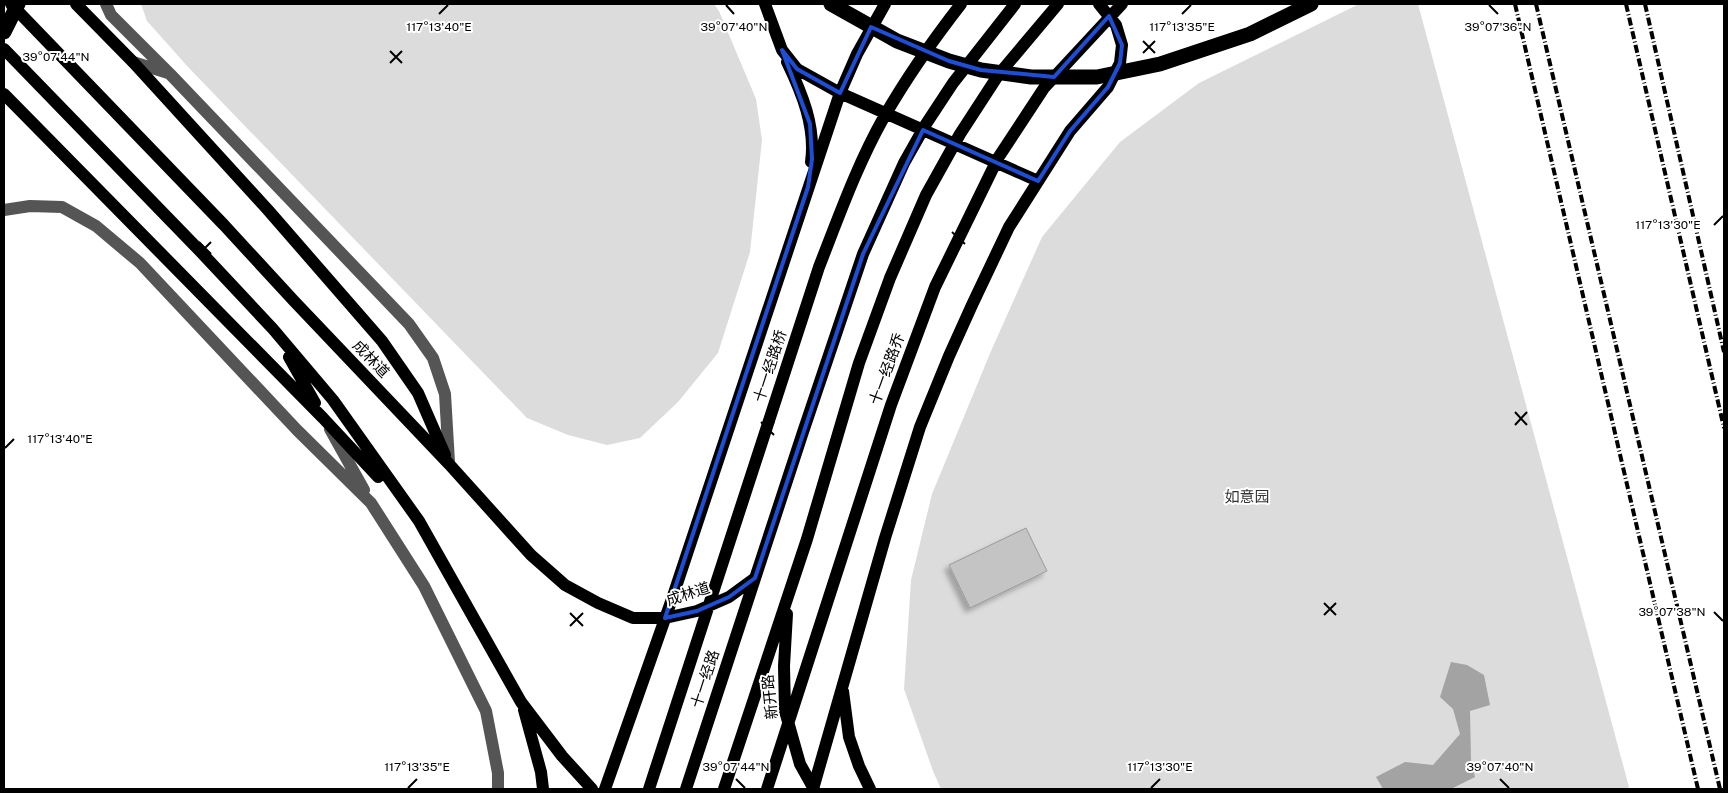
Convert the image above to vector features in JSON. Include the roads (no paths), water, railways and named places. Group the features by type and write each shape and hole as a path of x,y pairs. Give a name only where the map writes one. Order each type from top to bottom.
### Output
{"highway":[{"path":"4,32 18,4"},
{"path":"831,4 897,41 949,62 981,70 1031,77 1097,77 1160,64 1250,34 1310,4"}],"main road":[{"name":"成林道","path":"11,4 224,225 449,464 531,555 565,585 598,603 633,618 666,618 697,611 729,597 755,578"},
{"path":"76,4 133,62 268,210 382,341 418,393 449,464"},
{"path":"765,4 782,50 795,78 810,124 812,159 808,187"},
{"path":"605,789 666,618 840,93 857,54 885,4"},
{"name":"十一经路桥","path":"649,789 819,267 850,188 884,118 923,54 960,4"},
{"path":"755,578 863,254 904,163 926,124 953,83 1015,4"},
{"path":"724,789 807,539 859,363 890,278 926,195 960,134 999,74 1058,4"},
{"path":"813,789 885,538 920,426 972,305 1010,227 1070,131 1108,87 1120,62 1122,45 1116,25 1099,4"},
{"name":"十一经路乔","path":"767,789 891,405 935,287 998,158 1044,88 1122,4"},
{"path":"4,49 200,251 273,329 333,400 419,521 522,702 562,756 592,789"},
{"path":"782,50 797,69 840,93 1038,181"},
{"path":"4,94 324,418 419,521"},
{"path":"273,329 324,418"},
{"name":"十一经路","path":"686,789 755,578"},
{"name":"新开路","path":"788,597 784,666 785,711 800,764 813,789"},
{"path":"842,686 849,737 859,766 870,789"},
{"path":"522,702 541,772 542,789"}],"street":[{"path":"106,4 112,16 409,324 433,358 446,394 449,464"},
{"path":"133,62 170,74"},
{"path":"4,210 30,206 62,207 96,226 140,263 297,430 371,503"},
{"path":"324,418 371,503 424,586 486,711 498,773 498,789"}],"railway":[{"path":"1515,4 1698,789"},
{"path":"1536,4 1720,789"},
{"path":"1626,4 1724,428"},
{"path":"1645,4 1724,352"}],"park label":[{"name":"如意园","path":"1247,497"}]}
